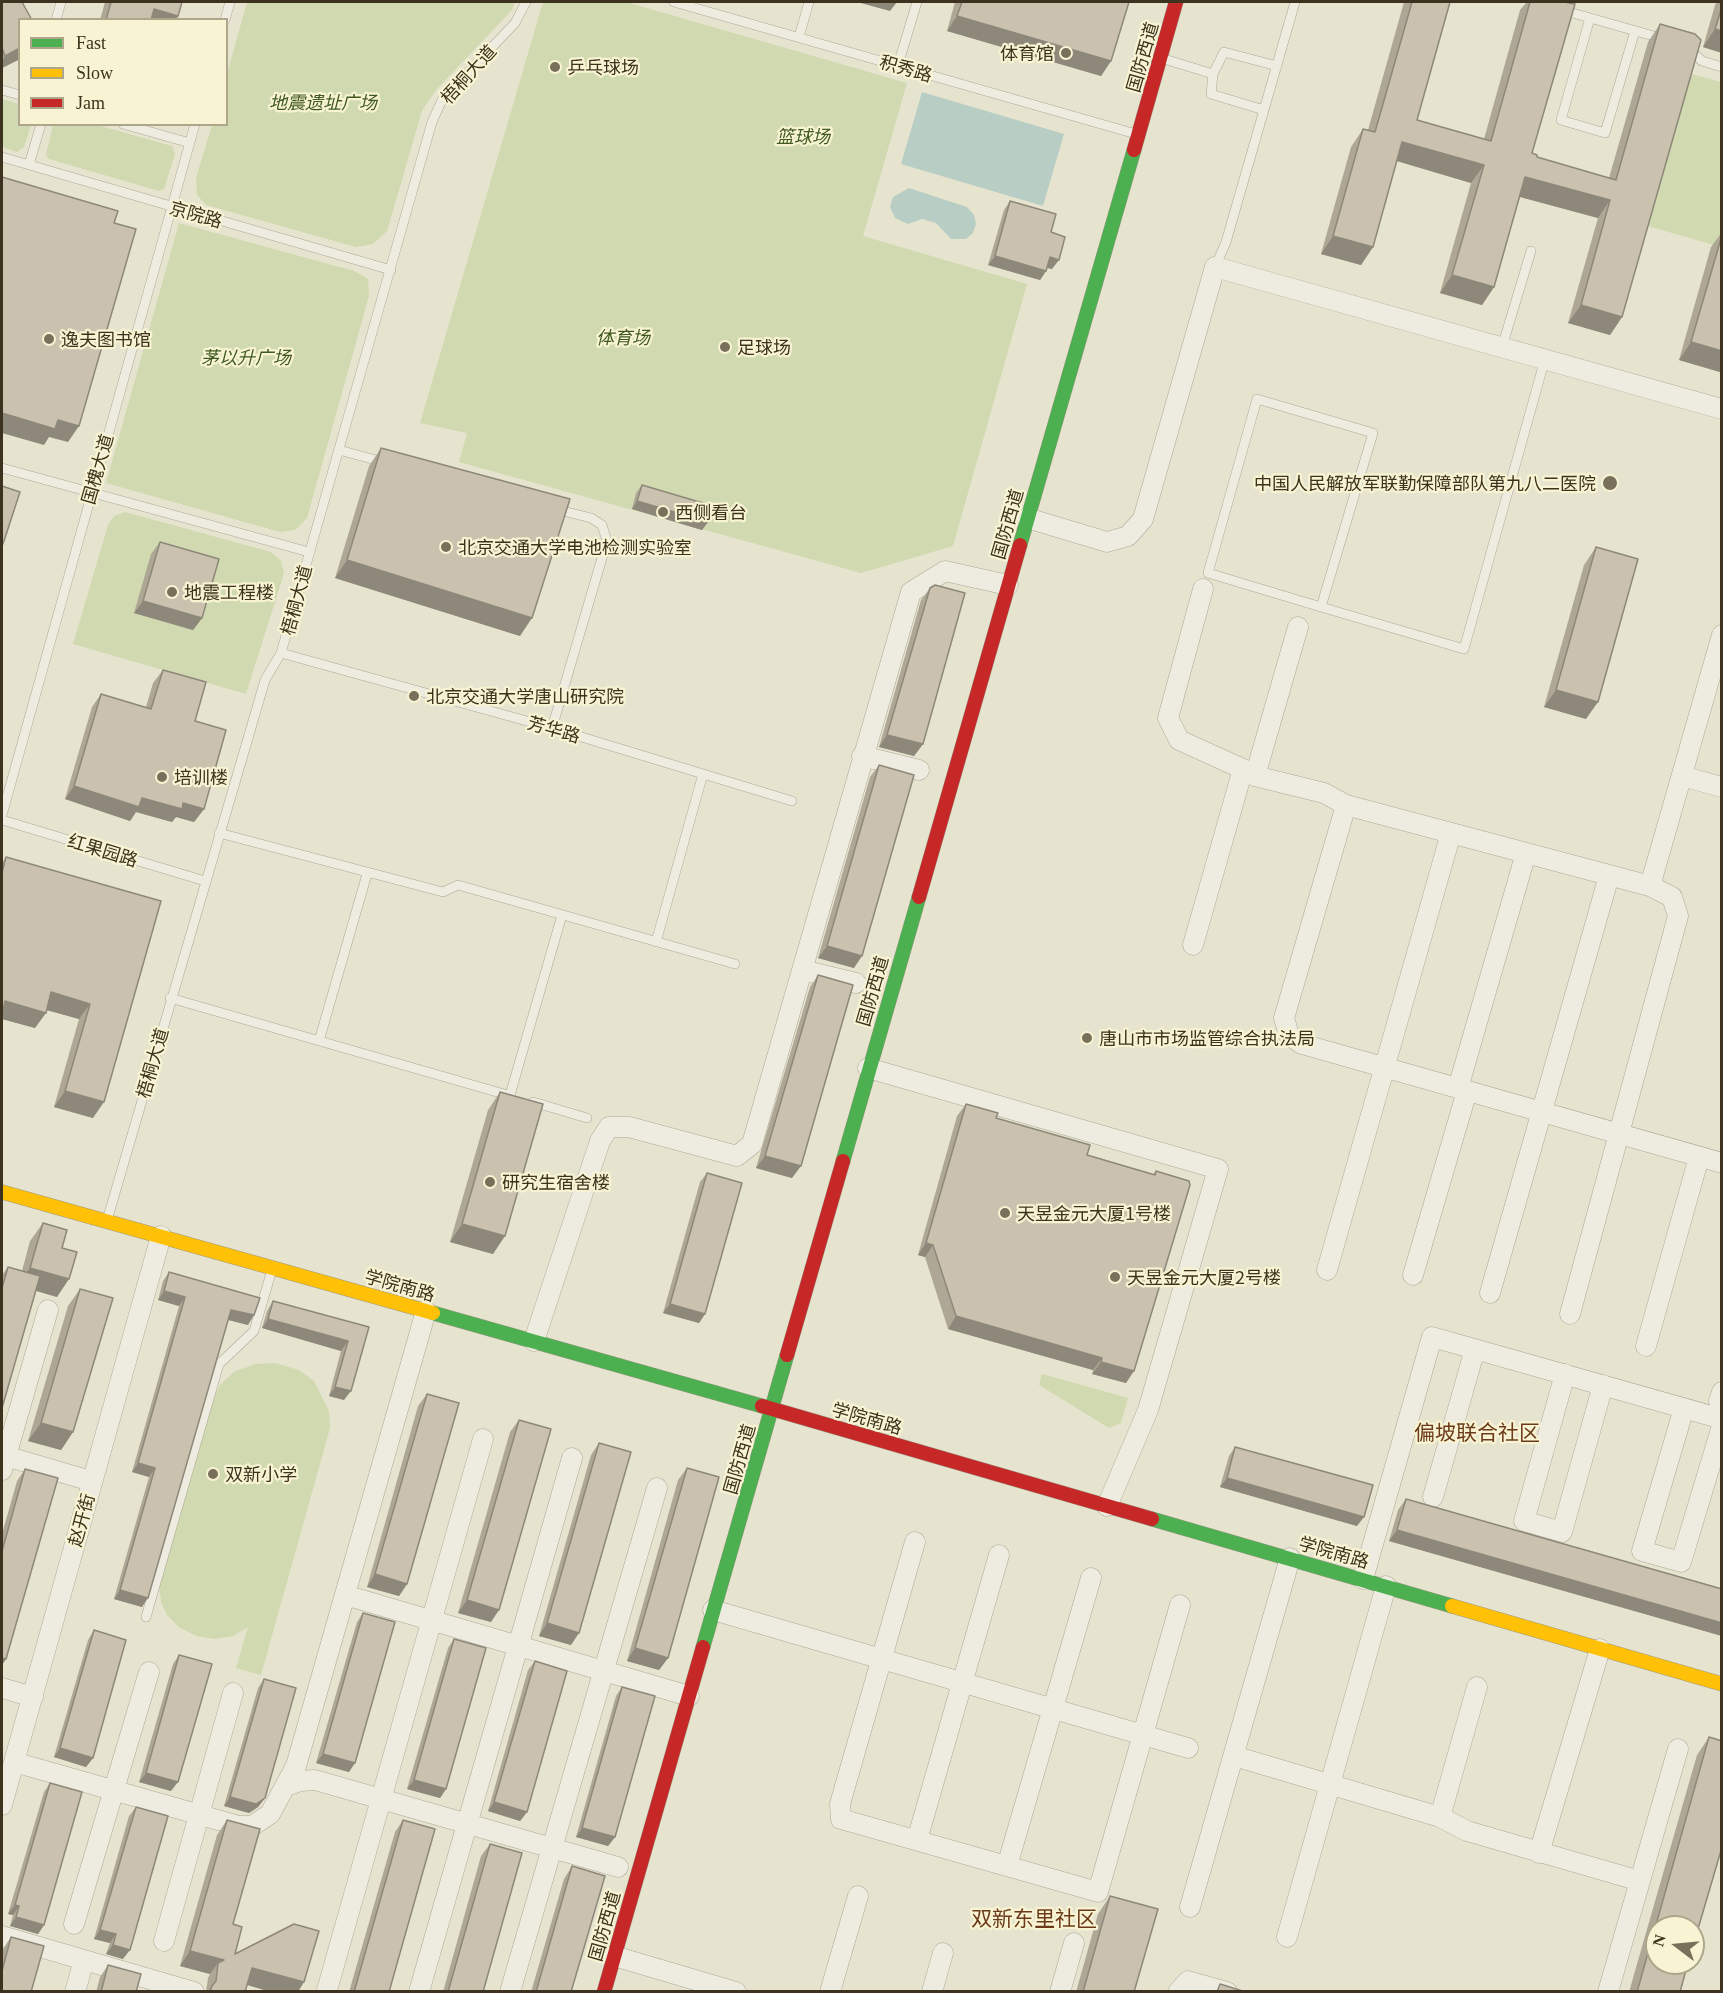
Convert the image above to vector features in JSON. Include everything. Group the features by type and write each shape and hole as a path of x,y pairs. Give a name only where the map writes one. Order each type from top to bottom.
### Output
{"street":[{"name":"国防西道","path":"604,1992 1176,2"},
{"path":"1028,518 1107,542 1128,536 1143,519 1215,267 1722,409"},
{"path":"534,1341 600,1141 609,1127 629,1127 737,1156 752,1144 911,592 945,571 1008,585"},
{"path":"1203,589 1168,718 1179,740 1249,772 1324,794 1346,805 1650,886 1672,897 1678,915 1570,1314"},
{"path":"1192,945 1298,627"},
{"path":"1650,886 1722,635"},
{"path":"862,756 919,770"},
{"path":"1682,776 1722,787"},
{"path":"1346,805 1284,1018 1289,1035 1302,1044 1722,1163"},
{"path":"1327,1270 1451,832"},
{"path":"1413,1275 1526,853"},
{"path":"1490,1293 1609,876"},
{"path":"802,970 856,983"},
{"path":"868,1068 1218,1169 1148,1410 1107,1506"},
{"path":"1646,1347 1699,1157"},
{"name":"学院南路","path":"2,1192 772,1409 1722,1684"},
{"name":"赵开街","path":"2,1805 161,1236"},
{"path":"48,1310 3,1461 91,1481"},
{"path":"14,1762 239,1826 252,1827 270,1815 296,1766 426,1311"},
{"path":"1363,1579 1432,1337 1684,1408 1721,1404"},
{"path":"1433,1497 1475,1349"},
{"path":"1565,1374 1524,1521 1552,1530 1562,1532 1604,1385"},
{"path":"1684,1408 1642,1551 1681,1562 1722,1426"},
{"path":"327,1990 483,1439"},
{"path":"419,1992 572,1458"},
{"path":"510,1992 657,1488"},
{"path":"915,1542 840,1804 841,1819 1098,1892 1180,1605"},
{"path":"916,1840 999,1555"},
{"path":"1190,1906 1290,1558"},
{"path":"1007,1866 1091,1578"},
{"path":"1287,1937 1386,1586"},
{"path":"345,1595 689,1696"},
{"path":"713,1610 1188,1748"},
{"path":"1539,1853 1600,1649"},
{"path":"75,1924 149,1672"},
{"path":"1440,1817 1477,1687"},
{"path":"2,1688 33,1697"},
{"path":"164,1941 233,1693"},
{"path":"1608,1992 1678,1749"},
{"path":"1234,1756 1440,1817 1467,1831 1640,1881"},
{"path":"287,1786 300,1781 315,1780 618,1867"},
{"path":"830,1992 858,1896"},
{"path":"2,1935 189,1991"},
{"path":"1060,1992 1074,1943"},
{"path":"932,1992 943,1953"},
{"path":"614,1956 736,1992"},
{"path":"75,1992 84,1960"},
{"path":"1178,1992 1188,1981 1227,1992"}],"lane":[{"path":"57,18 62,2"},
{"path":"226,18 230,2"},
{"name":"梧桐大道","path":"107,1222 170,998 264,680 281,653 432,122 442,100 515,22 526,2"},
{"name":"积秀路","path":"674,2 1138,135"},
{"path":"799,37 809,2"},
{"path":"898,65 916,2"},
{"path":"1215,267 1226,242 1295,2"},
{"path":"1551,7 1686,46 1702,61 1722,67"},
{"path":"1590,18 1561,120 1605,133 1635,31"},
{"path":"1264,110 1211,94 1214,74 1224,52 1277,66"},
{"path":"1160,58 1214,74"},
{"path":"2,90 18,94"},
{"path":"29,165 40,126"},
{"path":"130,126 190,144"},
{"name":"国槐大道","path":"2,815 90,493 194,126"},
{"name":"京院路","path":"2,158 391,270"},
{"path":"1502,347 1531,251"},
{"path":"1321,607 1373,432 1257,399 1208,573 1321,607 1464,649 1545,359"},
{"path":"339,450 396,466"},
{"path":"2,468 309,552"},
{"path":"545,506 591,518 602,525 607,541 552,728"},
{"name":"芳华路","path":"281,653 552,728 792,801"},
{"path":"656,942 703,774"},
{"name":"红果园路","path":"2,820 205,881"},
{"path":"219,832 367,874 443,892 458,885 735,964"},
{"path":"319,1041 367,874"},
{"path":"510,1095 562,915"},
{"path":"170,998 587,1118"},
{"path":"146,1617 219,1364 254,1331 273,1268"}],"green space":[{"name":"地震遗址广场","path":"247,2 515,2 512,10 435,91 422,111 387,231 373,244 356,247 206,205 197,195 196,178 212,126 228,126 228,70"},
{"name":"体育场","path":"543,2 626,2 907,83 863,236 1027,284 953,546 861,573 459,462 467,433 420,423"},
{"path":"1684,72 1721,82 1721,247 1641,224"},
{"path":"2,99 18,104 18,126 31,126 24,147 17,152 2,147"},
{"path":"53,126 101,126 172,146 175,154 164,189 159,191 49,159 46,155"},
{"name":"茅以升广场","path":"179,223 354,271 368,279 369,296 307,518 295,530 280,532 106,483"},
{"path":"125,512 271,552 281,561 284,573 246,694 73,644 108,525 114,516"},
{"path":"275,1363 299,1370 314,1381 329,1411 330,1428 261,1675 236,1668 248,1627 233,1636 215,1639 196,1636 179,1627 167,1615 161,1602 159,1583 208,1411 220,1385 234,1372 255,1364"},
{"path":"1042,1374 1128,1398 1121,1423 1109,1428 1039,1385"}],"shaded area":[{"path":"922,92 1064,134 1043,206 901,164"},
{"path":"909,188 967,207 974,215 976,224 973,233 966,239 951,239 936,223 922,219 908,224 895,218 890,207 893,197"}],"building":[{"path":"2,2 22,2 31,18 18,18 18,49 5,56 2,48"},
{"path":"111,2 182,2 178,16 154,9 152,18 107,18"},
{"name":"体育馆","path":"962,2 1129,2 1111,61 957,16"},
{"path":"1412,2 1450,2 1417,120 1491,141 1530,2 1575,4 1532,153 1537,157 1616,180 1660,24 1695,34 1701,40 1622,317 1581,305 1610,200 1525,177 1494,287 1452,275 1484,165 1402,142 1373,247 1333,236 1363,129 1375,132"},
{"path":"1722,7 1722,31 1715,29"},
{"name":"逸夫图书馆","path":"2,177 118,211 114,223 136,229 79,426 58,420 55,429 2,413"},
{"path":"1010,201 1056,214 1051,232 1065,237 1059,260 1050,257 1046,271 995,256"},
{"path":"1722,235 1722,351 1691,342"},
{"name":"北京交通大学电池检测实验室","path":"381,448 570,499 532,618 347,560"},
{"path":"642,485 713,506 708,522 637,501"},
{"path":"2,486 20,492 2,546"},
{"name":"地震工程楼","path":"160,542 219,559 202,618 143,601"},
{"path":"1596,547 1638,559 1598,702 1556,690"},
{"path":"935,585 965,593 923,744 887,735 930,588"},
{"path":"163,670 206,682 195,721 226,730 204,809 183,803 182,809 142,798 139,807 74,786 101,694 151,709"},
{"path":"879,765 914,775 862,956 827,946"},
{"path":"6,857 161,901 104,1102 65,1091 90,1004 51,992 46,1013 5,1001 2,1015 2,872"},
{"path":"818,975 853,985 801,1166 765,1156"},
{"name":"研究生宿舍楼","path":"500,1092 543,1104 505,1236 462,1224"},
{"path":"966,1104 998,1113 996,1118 1090,1145 1087,1155 1155,1175 1156,1171 1189,1181 1190,1185 1134,1371 1101,1362 1102,1358 956,1316 933,1245 926,1243"},
{"path":"707,1173 742,1183 705,1314 670,1304"},
{"path":"43,1223 67,1230 62,1248 77,1252 69,1279 30,1268"},
{"path":"8,1267 40,1276 2,1408 2,1288"},
{"path":"169,1272 260,1298 254,1315 231,1310 148,1598 120,1590 155,1468 138,1463 185,1297 164,1291"},
{"path":"80,1289 113,1298 73,1432 41,1423"},
{"path":"273,1301 369,1327 351,1391 335,1387 348,1341 268,1319"},
{"path":"427,1394 459,1403 407,1584 375,1574"},
{"path":"519,1420 551,1429 499,1610 467,1600"},
{"path":"599,1443 631,1452 579,1633 547,1623"},
{"path":"1235,1447 1373,1485 1364,1517 1227,1478"},
{"path":"687,1468 719,1477 668,1658 635,1648"},
{"path":"25,1469 58,1478 6,1659 2,1658 2,1551"},
{"path":"1406,1499 1722,1589 1722,1623 1397,1530"},
{"path":"363,1613 395,1622 355,1763 323,1754"},
{"path":"94,1630 126,1640 93,1758 60,1748"},
{"path":"454,1639 486,1648 446,1789 414,1780"},
{"path":"179,1655 212,1664 178,1782 146,1773"},
{"path":"535,1661 567,1671 527,1812 494,1802"},
{"path":"264,1679 296,1688 265,1798 256,1804 230,1797"},
{"path":"622,1687 655,1696 615,1837 582,1828"},
{"path":"1709,1737 1722,1741 1722,1847 1702,1915 1659,1915"},
{"path":"50,1783 82,1792 44,1925 16,1917 19,1906 15,1905"},
{"path":"136,1807 168,1816 130,1950 113,1945 116,1934 100,1930"},
{"path":"227,1820 260,1829 233,1924 242,1927 235,1954 294,1924 319,1931 304,1982 252,1968 245,1992 210,1992 216,1981 218,1963 224,1960 190,1951"},
{"path":"403,1820 435,1829 389,1992 354,1992"},
{"path":"490,1844 522,1853 483,1992 448,1992"},
{"path":"572,1866 605,1876 571,1992 536,1992"},
{"path":"1110,1896 1158,1909 1134,1992 1083,1992"},
{"path":"11,1937 44,1946 31,1992 2,1992 2,1971"},
{"path":"1645,1964 1645,1975 1685,1975 1680,1992 1637,1992"},
{"path":"108,1965 141,1974 136,1992 101,1992"},
{"path":"1220,1984 1246,1992 1217,1992"}],"traffic: fast":[{"path":"1020,545 1134,150"},
{"path":"843,1161 919,897"},
{"path":"433,1313 762,1406"},
{"path":"703,1647 787,1355"},
{"path":"1152,1519 1452,1606"}],"traffic: slow":[{"path":"2,1192 433,1313"},
{"path":"1452,1606 1722,1684"}],"traffic: jam":[{"path":"1134,150 1176,2"},
{"path":"919,897 1020,545"},
{"path":"787,1355 843,1161"},
{"path":"762,1406 1152,1519"},
{"path":"604,1992 703,1647"}],"place":[{"name":"体育馆","path":"1066,53"},
{"name":"乒乓球场","path":"555,67"},
{"name":"逸夫图书馆","path":"49,339"},
{"name":"足球场","path":"725,347"},
{"name":"中国人民解放军联勤保障部队第九八二医院","path":"1610,483"},
{"name":"西侧看台","path":"663,512"},
{"name":"北京交通大学电池检测实验室","path":"446,547"},
{"name":"地震工程楼","path":"172,592"},
{"name":"北京交通大学唐山研究院","path":"414,696"},
{"name":"培训楼","path":"162,777"},
{"name":"唐山市市场监管综合执法局","path":"1087,1038"},
{"name":"研究生宿舍楼","path":"490,1182"},
{"name":"天昱金元大厦1号楼","path":"1005,1213"},
{"name":"天昱金元大厦2号楼","path":"1115,1277"},
{"name":"双新小学","path":"213,1474"}],"district":[{"name":"偏坡联合社区","path":"1477,1432"},
{"name":"双新东里社区","path":"1034,1918"}],"park label":[{"name":"篮球场","path":"803,136"}]}
